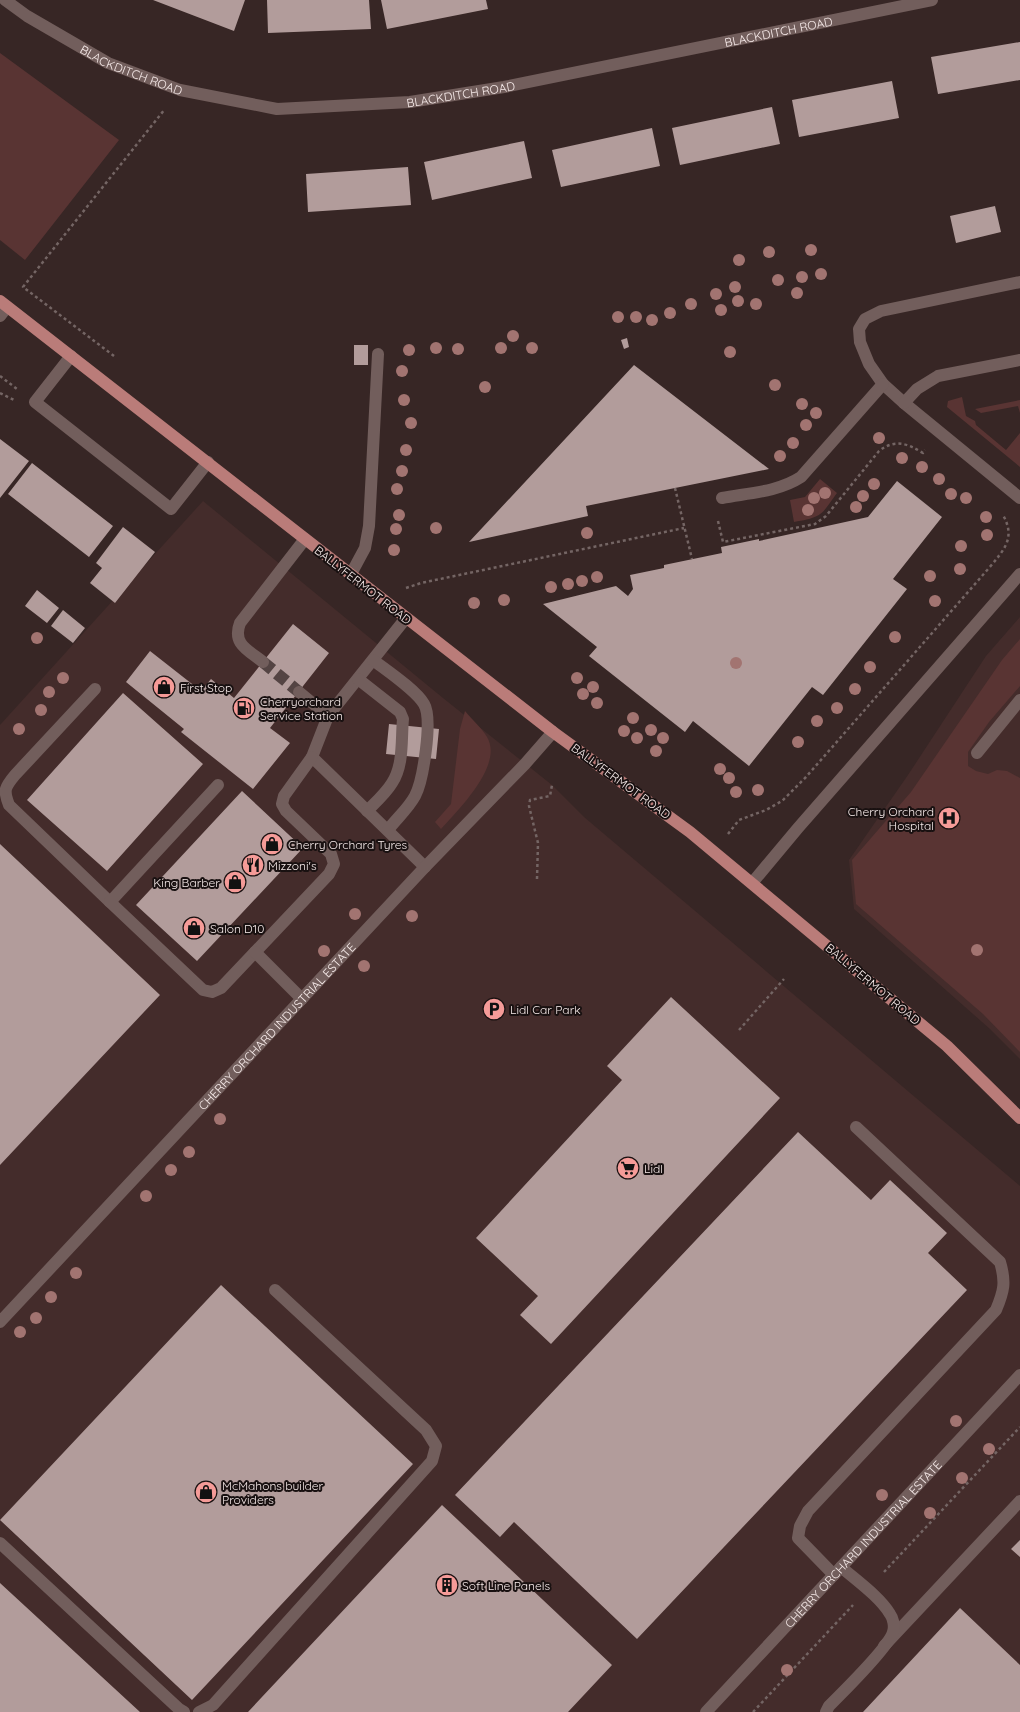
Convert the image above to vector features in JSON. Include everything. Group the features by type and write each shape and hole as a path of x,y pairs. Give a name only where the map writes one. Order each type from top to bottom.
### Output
{"main road":[{"name":"BALLYFERMOT ROAD","path":"2,308 71,356 553,732 714,851 947,1046 1020,1118"}],"street":[{"name":"BLACKDITCH ROAD","path":"6,0 27,16 108,63 180,90 277,109 410,102 504,87 932,0"},
{"path":"1020,282 881,311 865,319 859,328 860,342 869,364 883,384 1020,498"},
{"path":"351,574 365,548 369,526 378,354"},
{"path":"71,356 35,402 171,509 208,462"},
{"path":"904,403 917,389 938,376 1020,360"},
{"path":"722,498 777,488 791,484 801,477 883,384"},
{"path":"263,662 241,644 237,632 240,623 305,539"},
{"path":"752,883 798,828 1020,574"},
{"path":"95,689 6,786 8,805 203,990 212,992 221,988 329,874 334,864 331,854 286,811 282,804 284,796 312,757 328,716 406,618"},
{"path":"373,660 415,693 424,704 428,716 424,766 420,785 414,799 388,830"},
{"path":"358,679 400,712 403,718 399,766 396,775 392,784 368,811"},
{"path":"299,692 328,716"},
{"path":"977,753 1020,700"},
{"name":"CHERRY ORCHARD INDUSTRIAL ESTATE","path":"0,1322 425,867 526,764 553,732"},
{"path":"312,757 425,867"},
{"path":"110,902 218,785"},
{"path":"255,952 302,999"},
{"path":"856,1127 1000,1262 1004,1278 1003,1295 996,1310 808,1511 800,1526 798,1538 838,1571 867,1590 891,1614 894,1624 893,1632 884,1646"},
{"path":"199,1712 213,1705 432,1461 436,1446 426,1430 275,1290"},
{"name":"CHERRY ORCHARD INDUSTRIAL ESTATE","path":"706,1712 1018,1380"},
{"path":"826,1712 829,1706 884,1646 1020,1501"},
{"path":"0,1543 184,1712"}],"path":[{"path":"114,356 23,287 180,90"},
{"path":"926,448 932,452"},
{"path":"675,488 692,559"},
{"path":"714,851 739,820 766,810 782,802 806,777 989,568 1005,548 1009,539 1008,524 1001,512"},
{"path":"380,598 421,583 684,528"},
{"path":"537,879 538,843 529,806 530,800 550,796 552,785"},
{"path":"739,1030 784,979"},
{"path":"753,1712 1020,1427"}],"shaded area":[{"path":"0,53 119,140 25,260 0,240"},
{"path":"962,397 966,416 975,421 976,425 1006,450 1020,433 1020,467 947,407 948,401"},
{"path":"1020,400 1020,413 1018,406 981,413 975,409"},
{"path":"820,479 837,493 824,511 820,514 794,522 790,500 805,497"},
{"path":"203,501 443,698 552,785 584,817 1020,1186 1020,1712 0,1712 0,725"},
{"name":"Cherry Orchard Hospital","path":"1020,617 1020,1059 990,1029 854,909 849,860 908,775 986,656"},
{"name":"Cherry Orchard Hospital","path":"1020,639 1020,686 989,722 968,752 968,766 976,771 988,774 997,770 1007,771 1020,778 1020,1052 983,1014 856,904 852,860 911,792 1002,660"},
{"path":"465,711 487,737 491,748 489,761 477,786 468,799 441,829 435,822 451,804 460,729"}],"building":[{"path":"153,0 245,0 234,31"},
{"path":"267,0 369,0 371,29 268,33"},
{"path":"381,0 486,0 488,9 387,29"},
{"path":"1020,42 1020,80 938,94 931,57"},
{"path":"892,81 899,118 799,137 792,100"},
{"path":"772,107 780,144 680,165 672,128"},
{"path":"652,128 660,166 561,187 552,150"},
{"path":"524,141 532,178 432,200 424,162"},
{"path":"408,167 411,205 308,212 306,174"},
{"path":"995,206 1001,232 956,243 950,216"},
{"path":"627,338 629,347 624,349 621,340"},
{"path":"354,345 368,345 368,365 354,365"},
{"path":"634,365 769,469 586,506 588,516 469,542"},
{"path":"0,439 29,461 0,498"},
{"path":"32,463 113,526 89,557 8,494"},
{"path":"897,481 942,517 893,579 907,589 823,695 812,687 749,766 693,721 685,732 589,656 597,647 543,604 616,586 628,596 633,589 630,575 664,568 664,565 722,553 721,547 759,539 759,541 868,517"},
{"path":"123,527 155,552 115,603 90,583 102,568 96,563"},
{"path":"37,590 59,608 47,623 25,606"},
{"path":"63,610 85,628 73,643 51,626"},
{"path":"293,624 329,653 270,728 290,743 253,789 181,732 184,729 126,682 150,651 201,691 211,679 234,698"},
{"path":"123,693 203,764 107,871 27,800"},
{"path":"389,724 439,729 436,759 386,754"},
{"path":"242,791 303,848 197,961 136,905"},
{"path":"0,844 160,995 0,1165"},
{"name":"Lidl","path":"671,997 780,1098 551,1344 520,1315 538,1296 476,1238 622,1080 607,1066"},
{"path":"798,1132 871,1200 890,1180 947,1233 928,1253 967,1290 637,1639 514,1522 500,1537 455,1495"},
{"name":"McMahons builder Providers","path":"221,1285 413,1464 192,1700 0,1520"},
{"name":"Soft Line Panels","path":"442,1505 612,1665 568,1712 248,1712"},
{"path":"1020,1540 1020,1557 1011,1549"},
{"path":"0,1583 140,1712 0,1712"},
{"path":"960,1608 1020,1665 1020,1712 863,1712"}],"tunnel":[{"path":"263,662 299,692"}],"place":[{"name":"First Stop","path":"164,687"},
{"name":"Cherryorchard Service Station","path":"244,708"},
{"name":"Cherry Orchard Hospital","path":"949,818"},
{"name":"Cherry Orchard Tyres","path":"272,844"},
{"name":"Mizzoni's","path":"253,865"},
{"name":"King Barber","path":"235,882"},
{"name":"Salon D10","path":"194,928"},
{"name":"Lidl Car Park","path":"494,1009"},
{"name":"Lidl","path":"628,1168"},
{"name":"McMahons builder Providers","path":"206,1492"},
{"name":"Soft Line Panels","path":"447,1585"}]}
